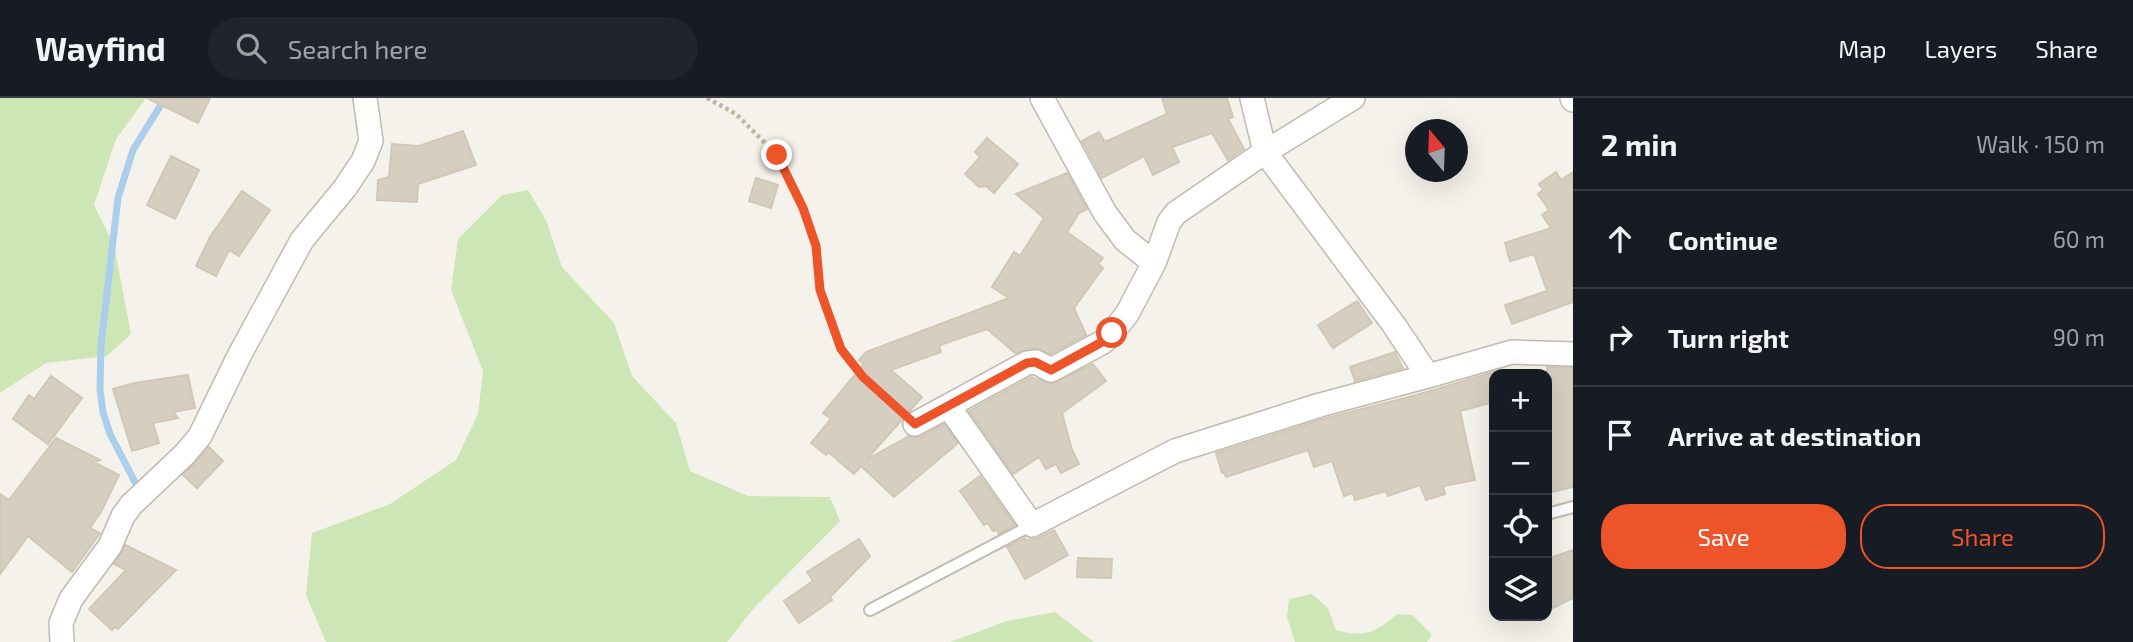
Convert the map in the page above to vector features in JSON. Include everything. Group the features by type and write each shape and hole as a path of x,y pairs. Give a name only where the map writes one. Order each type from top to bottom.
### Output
{"street":[{"path":"62,642 61,623 71,599 110,547 123,516 131,505 185,454 200,436 239,356 302,240 345,188 363,161 371,141 365,98"},
{"path":"1042,98 1105,214 1125,240 1154,263"},
{"path":"1252,98 1265,152 1394,325 1428,376"},
{"path":"915,424 1027,363 1035,362 1051,370 1102,342 1127,314 1176,213 1265,152 1353,98"},
{"path":"949,407 1032,525 1175,451 1320,405 1512,352 1573,354"}],"lane":[{"path":"1552,513 1573,507"},
{"path":"870,610 1032,525"}],"path":[{"path":"707,98 736,114 777,155 816,246 820,290 841,349 863,377 915,424"}],"green space":[{"path":"0,98 146,98 116,139 94,205 114,245 131,334 107,356 46,363 0,393"},
{"path":"528,190 546,220 562,267 614,323 632,376 676,423 690,471 748,496 830,497 840,521 754,608 727,642 326,642 306,595 312,533 390,504 456,460 478,414 483,371 451,290 458,239 502,195"},
{"path":"1312,594 1328,608 1336,630 1354,634 1369,632 1376,630 1397,614 1413,615 1432,635 1427,642 1295,642 1287,617 1289,599"},
{"path":"1055,612 1094,642 950,642 1007,621"}],"building":[{"path":"147,98 210,98 198,123"},
{"path":"1162,98 1227,98 1233,117 1228,119 1244,149 1228,160 1212,133 1172,147 1179,162 1153,175 1144,156 1102,178 1082,141 1099,132 1105,142 1167,114"},
{"path":"463,131 476,165 418,184 417,202 377,200 378,180 389,177 392,144 419,146"},
{"path":"987,138 1018,164 994,193 986,186 979,187 965,174 980,157 975,152"},
{"path":"171,156 199,170 175,219 147,205"},
{"path":"1556,172 1561,180 1573,172 1573,302 1512,324 1505,305 1547,291 1534,254 1510,261 1505,243 1551,228 1542,215 1549,210 1538,194 1543,190 1539,184"},
{"path":"1067,173 1087,209 1079,213 1067,232 1103,258 1098,264 1103,268 1074,308 1086,335 1051,354 1034,348 1015,353 987,329 943,344 939,347 941,352 891,370 922,397 866,460 909,436 921,437 944,424 958,443 894,497 861,466 854,474 828,452 826,455 811,443 831,419 823,413 864,364 859,360 866,352 1009,298 992,287 1014,252 1020,256 1044,218 1016,194"},
{"path":"756,178 778,185 771,208 749,201"},
{"path":"242,191 270,210 239,256 229,250 216,276 196,266 210,237"},
{"path":"1357,301 1372,323 1333,348 1318,325"},
{"path":"1395,352 1403,368 1355,381 1350,367"},
{"path":"1093,364 1106,381 1062,413 1072,450 1079,464 1061,473 1056,464 1046,469 1039,457 1013,474 969,411 1031,377 1052,384"},
{"path":"1573,368 1573,487 1552,492 1552,369 1547,369"},
{"path":"1489,373 1489,403 1460,411 1475,480 1443,486 1445,494 1426,500 1420,485 1388,496 1386,491 1355,500 1353,493 1344,496 1332,461 1314,467 1308,450 1226,477 1224,472 1222,473 1216,453 1323,419"},
{"path":"188,375 195,408 173,412 178,418 153,423 159,443 132,451 113,389"},
{"path":"51,376 82,398 48,444 13,419 29,395 34,399"},
{"path":"56,438 100,460 93,462 119,475 90,528 100,533 72,572 28,536 0,574 0,494 9,500"},
{"path":"209,447 223,461 197,488 183,475"},
{"path":"980,476 1015,525 999,534 997,530 993,531 988,523 984,525 960,491"},
{"path":"1054,530 1068,555 1025,579 1007,547 1025,538 1038,538"},
{"path":"859,539 870,556 830,597 832,600 799,623 784,601 813,581 807,572"},
{"path":"125,545 176,570 118,629 115,627 112,630 89,609 126,570 114,564"},
{"path":"1573,550 1573,598 1552,608 1552,558"},
{"path":"1078,558 1112,559 1111,578 1077,577"}],"waterway":[{"path":"137,486 110,434 103,412 100,390 101,345 118,198 133,150 165,98"}],"route":[{"path":"777,155 803,208 816,246 820,290 841,349 863,377 915,424 1027,363 1035,362 1051,370 1061,366 1102,342 1112,333"}]}
